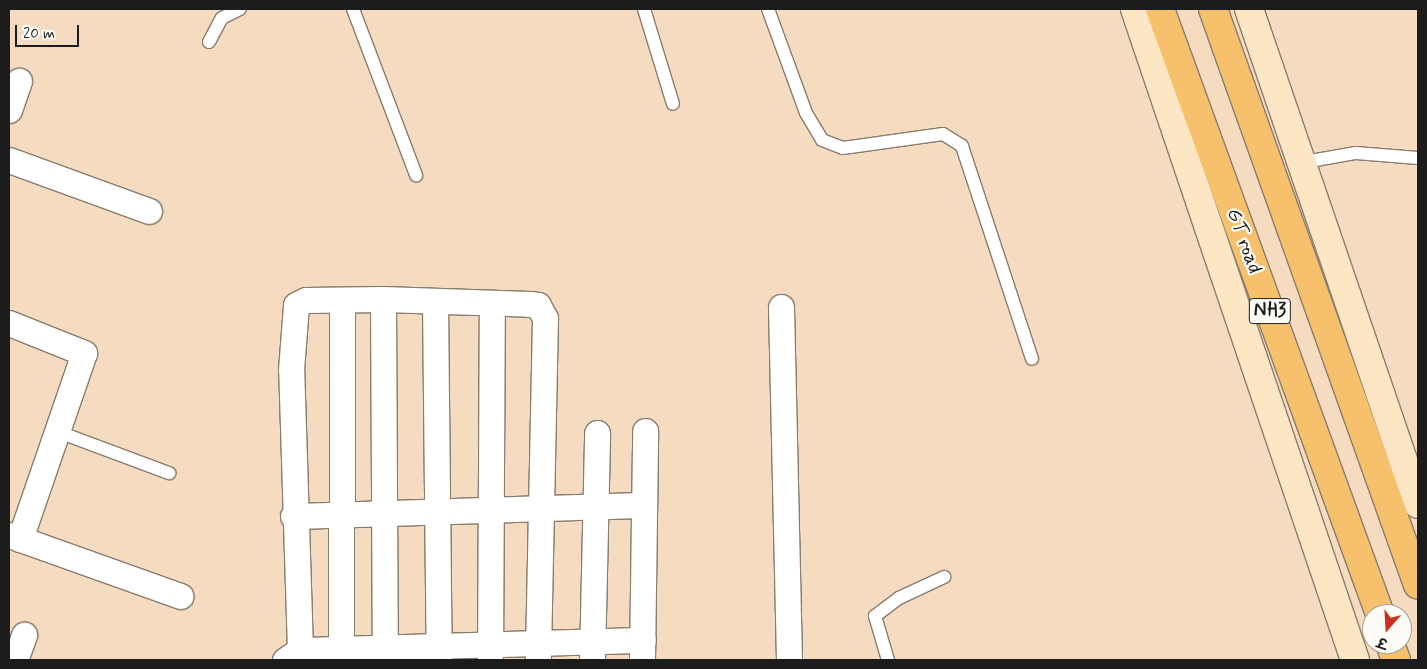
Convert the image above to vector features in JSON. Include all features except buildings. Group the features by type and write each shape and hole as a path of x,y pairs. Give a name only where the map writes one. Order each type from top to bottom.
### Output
{"highway":[{"name":"GT road","path":"1160,9 1376,604"},
{"name":"NH3","path":"1213,9 1418,585"}],"main road":[{"path":"1135,9 1355,660"},
{"path":"1249,9 1299,163 1418,504"}],"street":[{"path":"9,110 19,82"},
{"path":"9,160 149,211"},
{"path":"384,299 384,654"},
{"path":"538,651 545,318 538,305 492,306 384,299 300,301 294,312 292,655 642,650 645,432"},
{"path":"341,654 342,300"},
{"path":"435,302 439,653"},
{"path":"490,652 489,506 492,306"},
{"path":"781,307 788,660"},
{"path":"9,323 84,354 14,537 180,596"},
{"path":"592,651 593,507 597,433"},
{"path":"293,516 489,506 593,507 643,505"},
{"path":"15,660 24,635"}],"lane":[{"path":"209,42 222,18 240,9"},
{"path":"352,9 416,175"},
{"path":"644,9 673,104"},
{"path":"768,9 806,113 822,140 843,148 943,134 962,146 1032,359"},
{"path":"1299,163 1356,154 1418,158"},
{"path":"56,431 169,473"},
{"path":"888,660 876,616 900,598 944,577"}]}
